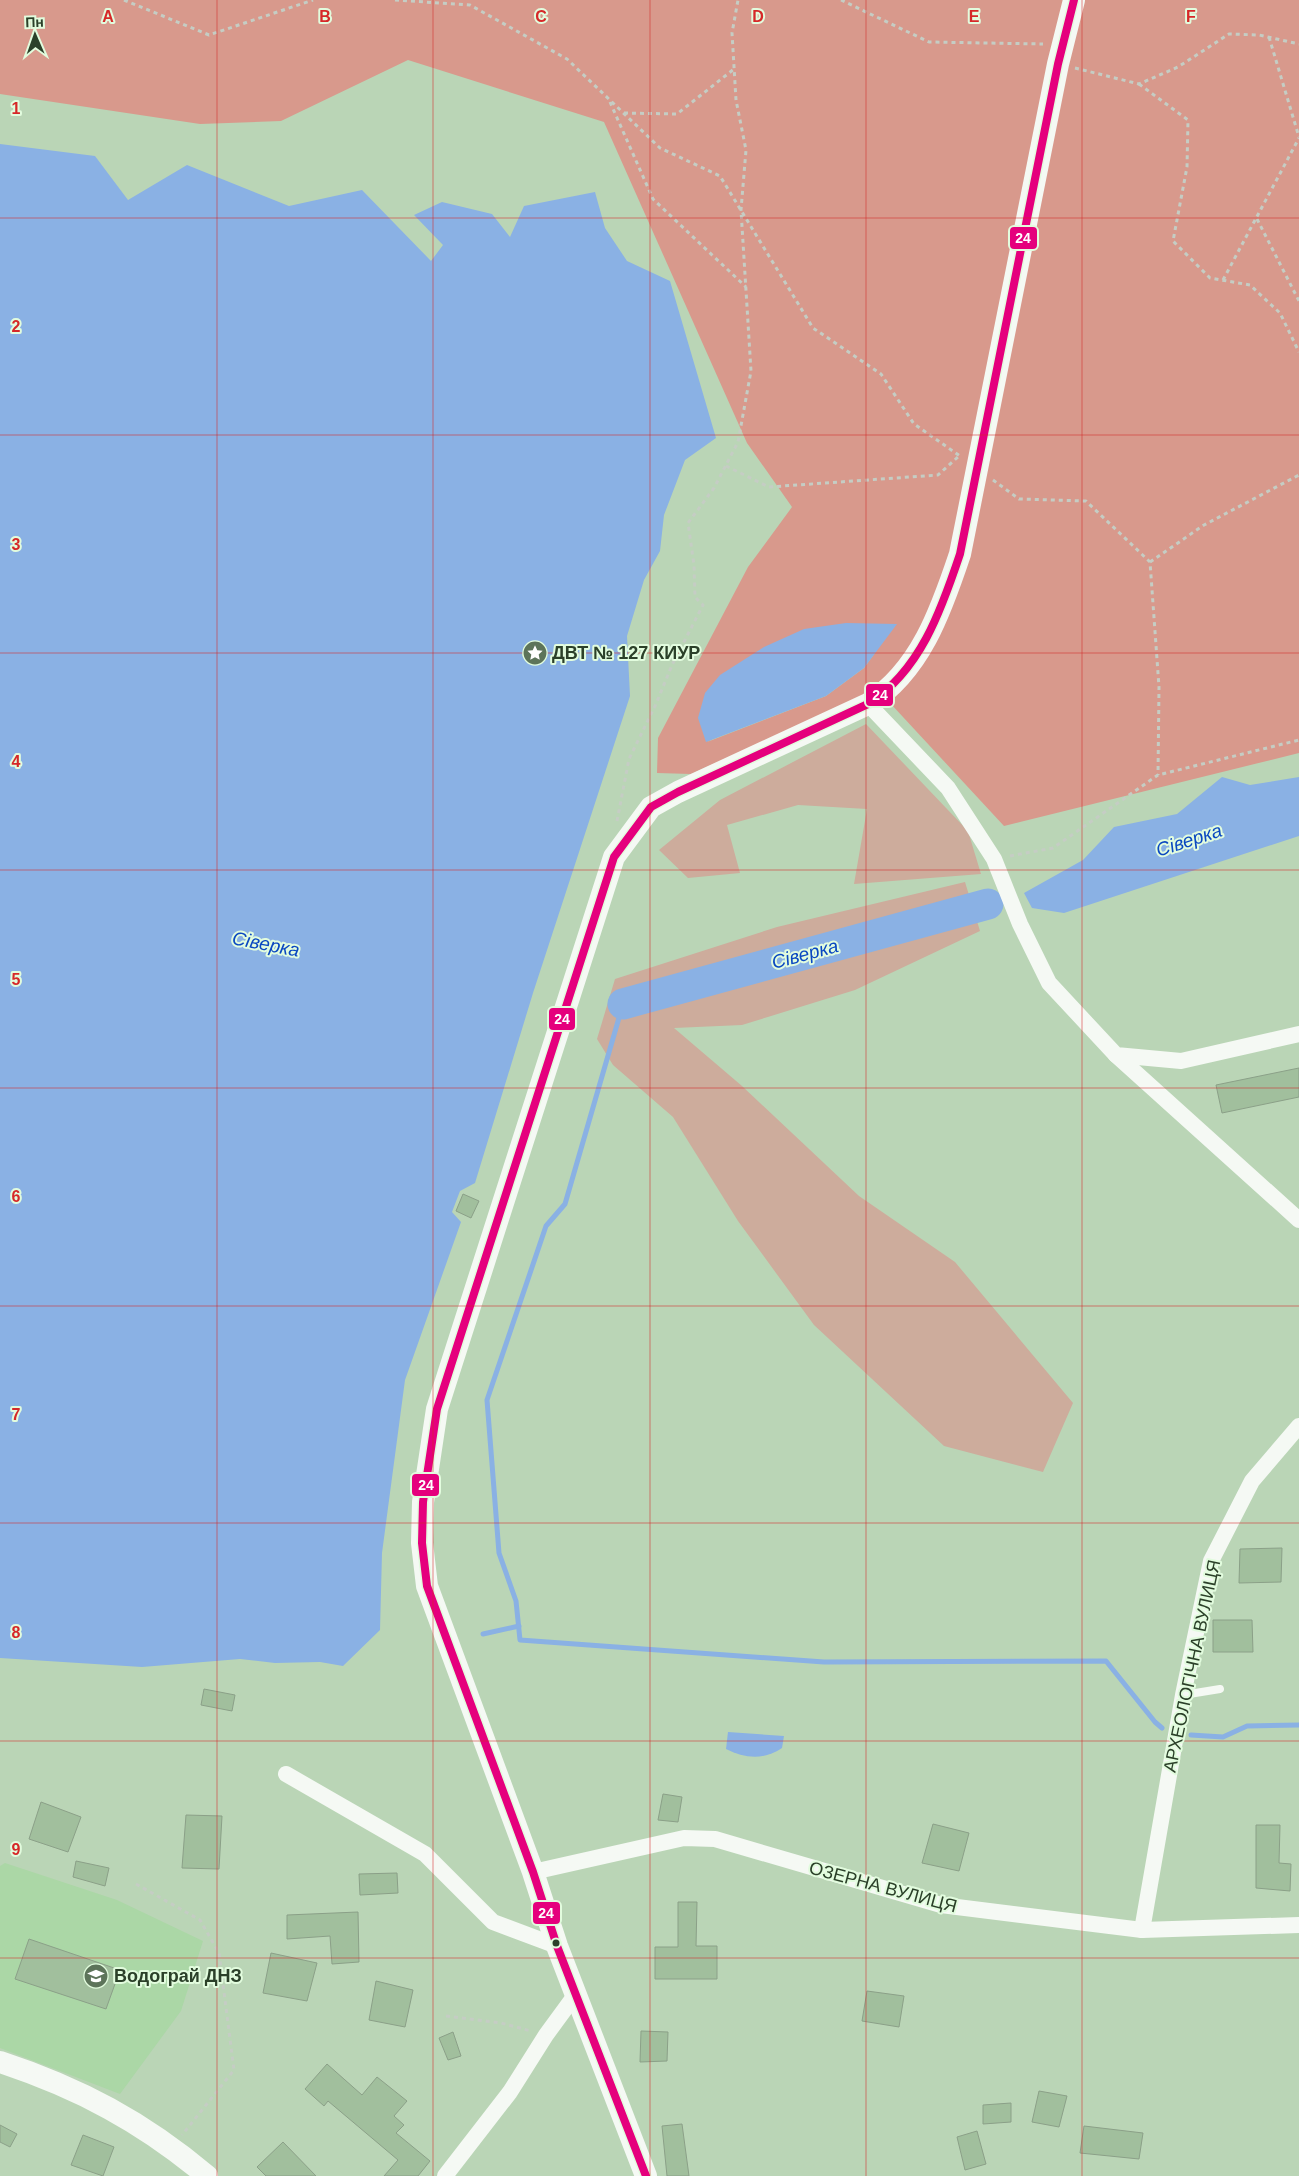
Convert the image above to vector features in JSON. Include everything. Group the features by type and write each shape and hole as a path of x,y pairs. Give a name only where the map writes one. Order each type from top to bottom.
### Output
{"street":[{"path":"646,2176 557,1946 533,1872 427,1586 422,1543 422,1502 437,1410 614,857 651,807 678,792 868,704 883,694 914,659 942,606 960,554 968,462 1060,54 1074,0"},
{"path":"868,704 948,788 994,859 1020,924 1049,983 1116,1055 1299,1220"},
{"path":"1116,1055 1181,1061 1299,1034"},
{"name":"АРХЕОЛОГІЧНА ВУЛИЦЯ","path":"1142,1930 1183,1695 1211,1561 1252,1480 1299,1426"},
{"path":"286,1774 425,1854 492,1922 557,1946"},
{"name":"ОЗЕРНА ВУЛИЦЯ","path":"533,1872 684,1838 715,1839 941,1905 1142,1930 1299,1926"},
{"path":"445,2176 510,2092 546,2035 576,1994"},
{"path":"0,2062 52,2080 106,2106 173,2147 207,2176"}],"lane":[{"path":"1183,1695 1220,1689"}],"path":[{"path":"124,0 209,35 313,0"},
{"path":"395,0 470,5 567,59 660,148 720,176 813,328 881,374 914,424 1019,500 1086,500 1150,562 1159,687 1158,775"},
{"path":"616,827 629,759 656,704 672,665 703,605 695,597 694,566 688,522 714,488 738,442 751,371 741,210 746,150 736,100 732,33 738,0"},
{"path":"841,0 930,42 1060,54 1139,84 1188,120 1187,167 1173,241 1210,278 1250,285 1280,313 1299,352"},
{"path":"1139,84 1178,67 1229,34 1260,35 1299,44"},
{"path":"1223,280 1299,137 1269,37"},
{"path":"624,113 676,114 734,69"},
{"path":"609,99 653,198 746,287"},
{"path":"1256,218 1299,301"},
{"path":"726,466 769,487 938,475 968,462"},
{"path":"1150,562 1204,525 1299,475"},
{"path":"994,859 1054,848 1158,775 1299,740"},
{"path":"136,1884 200,1920 219,1953 234,2070 173,2147"},
{"path":"446,2016 501,2022 546,2035"}],"shaded area":[{"path":"0,0 1299,0 1299,753 1004,826 878,690 691,774 657,773 658,738 748,567 792,507 747,443 604,122 408,60 281,121 200,124 0,94","holes":["877,650 864,668 826,696 707,742"]},
{"path":"866,724 968,831 981,874 854,884 867,809 798,805 727,825 740,873 688,878 659,850 720,800"},
{"path":"965,882 980,931 855,990 742,1025 674,1028 742,1086 859,1196 955,1262 1073,1403 1043,1472 944,1446 814,1325 738,1221 673,1117 613,1065 597,1039 615,979 777,927"},
{"name":"Водограй ДНЗ","path":"5,1863 117,1900 203,1941 181,2011 120,2094 0,2048 0,1866"}],"water":[{"path":"0,144 95,156 128,200 187,165 289,206 362,190 431,261 443,245 414,215 442,202 492,214 510,237 524,206 595,192 605,228 627,261 670,281 716,438 685,460 664,515 660,551 644,580 627,636 630,696 533,993 475,1183 460,1191 452,1212 461,1222 405,1380 382,1553 380,1630 343,1666 320,1662 275,1663 240,1659 142,1667 0,1658","holes":["529,644 544,647 548,652 546,658 541,663 526,661 522,655 524,648"]},
{"path":"846,623 897,624 864,668 826,696 706,742 698,718 705,693 720,675 764,647 804,629"},
{"path":"1222,777 1250,785 1299,777 1299,836 1064,913 1032,908 1024,893 1083,860 1114,827 1177,814"},
{"path":"728,1732 784,1736 782,1748 769,1755 755,1757 740,1755 726,1749"}],"building":[{"path":"1299,1068 1299,1097 1222,1113 1216,1085"},
{"path":"463,1194 479,1201 471,1218 456,1211"},
{"path":"1282,1548 1281,1582 1239,1583 1240,1549"},
{"path":"1213,1620 1252,1620 1253,1652 1213,1652"},
{"path":"204,1689 235,1695 232,1711 201,1705"},
{"path":"663,1794 682,1797 678,1822 658,1820"},
{"path":"41,1802 81,1817 68,1852 29,1839"},
{"path":"186,1815 222,1816 219,1869 182,1868"},
{"path":"933,1824 969,1833 959,1871 922,1863"},
{"path":"1256,1825 1280,1825 1279,1863 1291,1864 1290,1891 1256,1888"},
{"path":"76,1861 109,1868 105,1886 73,1877"},
{"path":"397,1873 398,1893 360,1895 359,1874"},
{"path":"678,1902 697,1902 696,1946 717,1946 717,1979 655,1979 655,1947 678,1947"},
{"path":"358,1912 359,1962 332,1964 330,1936 287,1939 287,1915"},
{"path":"29,1939 120,1970 106,2009 15,1979"},
{"path":"271,1953 317,1963 307,2001 263,1993"},
{"path":"376,1981 413,1990 405,2027 369,2020"},
{"path":"867,1991 904,1996 899,2027 862,2021"},
{"path":"641,2031 668,2032 667,2061 640,2062"},
{"path":"453,2032 461,2056 448,2060 439,2038"},
{"path":"327,2064 362,2095 377,2077 407,2101 394,2116 404,2125 396,2133 430,2161 418,2176 384,2176 398,2160 328,2101 324,2106 305,2089"},
{"path":"1039,2091 1067,2096 1059,2127 1032,2122"},
{"path":"1011,2103 1011,2122 983,2124 983,2105"},
{"path":"682,2124 689,2176 667,2176 662,2126"},
{"path":"0,2125 17,2134 10,2147 0,2142"},
{"path":"1084,2126 1143,2133 1139,2159 1080,2153"},
{"path":"977,2131 986,2164 965,2170 957,2137"},
{"path":"83,2135 114,2147 103,2176 71,2165"},
{"path":"283,2142 316,2176 266,2176 257,2167"}],"waterway":[{"name":"Сіверка","path":"623,1004 988,904"},
{"path":"623,1004 565,1204 546,1226 487,1400 499,1553 516,1601 520,1640 824,1662 1106,1661 1155,1722 1162,1728"},
{"path":"483,1634 519,1626"},
{"path":"1191,1735 1223,1737 1247,1726 1299,1725"}],"transit line":[{"name":"24","path":"646,2176 557,1946 533,1872 427,1586 422,1543 423,1502 437,1409 614,857 651,807 678,792 868,704 902,675 915,657 936,618 960,554 1058,64 1074,0"}],"place":[{"name":"ДВТ № 127 КИУР","path":"535,653"},
{"name":"Водограй ДНЗ","path":"96,1976"}]}
